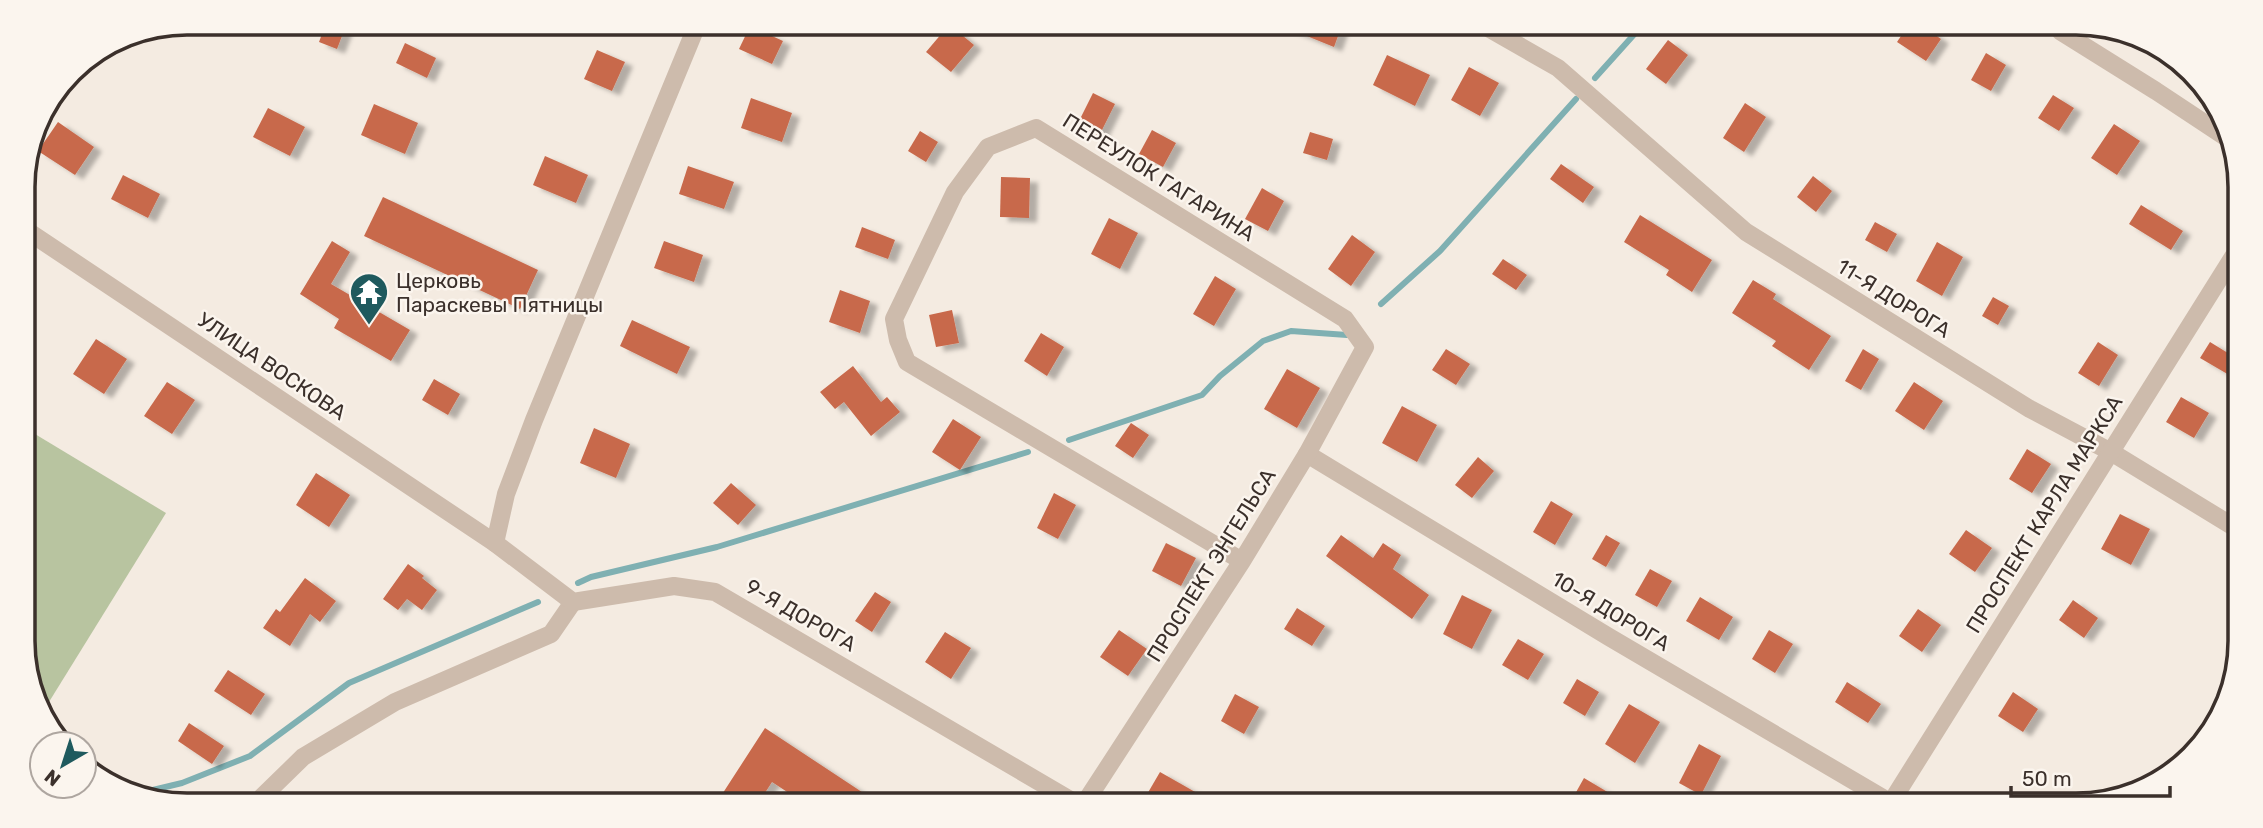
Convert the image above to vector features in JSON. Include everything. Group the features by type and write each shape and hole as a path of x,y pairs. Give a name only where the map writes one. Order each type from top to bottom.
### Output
{"street":[{"path":"266,793 303,757 395,702 551,635 573,602 495,543 502,506 693,35"},
{"name":"11-Я ДОРОГА","path":"1499,35 1558,68 1746,232 2030,410 2111,452 2228,523"},
{"path":"2067,35 2217,131"},
{"name":"ПЕРЕУЛОК ГАГАРИНА","path":"1242,561 907,362 898,340 894,319 955,192 988,147 1036,128 1345,319 1365,347"},
{"name":"УЛИЦА ВОСКОВА","path":"35,236 495,543"},
{"name":"ПРОСПЕКТ КАРЛА МАРКСА","path":"1898,793 2228,265"},
{"name":"ПРОСПЕКТ ЭНГЕЛЬСА","path":"1091,793 1242,561 1307,454 1365,347"},
{"name":"10-Я ДОРОГА","path":"1307,454 1872,793"},
{"name":"9-Я ДОРОГА","path":"573,602 674,586 715,592 1047,793"}],"green space":[{"path":"35,434 166,513 49,703 43,690 35,651"}],"building":[{"path":"322,35 342,35 337,49 319,42"},
{"path":"746,35 770,35 783,41 772,64 739,49"},
{"path":"940,35 962,35 974,45 951,72 926,52"},
{"path":"1304,35 1338,35 1334,47"},
{"path":"1902,35 1935,35 1941,39 1926,61 1897,42"},
{"path":"1668,40 1688,55 1666,84 1646,69"},
{"path":"405,43 436,58 427,78 396,63"},
{"path":"597,50 625,62 612,91 584,79"},
{"path":"1986,53 2006,65 1991,91 1971,80"},
{"path":"1387,55 1430,75 1415,106 1373,85"},
{"path":"1469,67 1499,83 1480,116 1451,100"},
{"path":"1093,93 1115,104 1099,136 1077,125"},
{"path":"2053,95 2074,108 2059,131 2038,118"},
{"path":"751,98 792,113 782,142 741,128"},
{"path":"1745,103 1766,117 1744,152 1723,138"},
{"path":"374,104 418,123 405,154 361,135"},
{"path":"268,108 305,127 290,156 253,137"},
{"path":"58,122 94,147 75,175 39,152"},
{"path":"2114,124 2140,141 2117,175 2091,158"},
{"path":"1152,130 1176,143 1163,167 1139,154"},
{"path":"920,131 938,142 926,162 908,151"},
{"path":"1310,132 1333,139 1327,160 1303,153"},
{"path":"545,156 588,175 576,203 533,185"},
{"path":"1561,164 1594,187 1583,203 1550,179"},
{"path":"688,166 734,182 724,209 679,194"},
{"path":"123,175 160,194 148,218 111,199"},
{"path":"1813,176 1832,191 1816,212 1797,197"},
{"path":"1001,177 1030,178 1029,218 1000,217"},
{"path":"1262,188 1284,201 1268,231 1245,219"},
{"path":"383,197 538,270 520,309 364,236"},
{"path":"2141,205 2183,231 2171,250 2129,224"},
{"path":"1640,215 1712,260 1692,292 1666,275 1669,270 1624,242"},
{"path":"1109,218 1138,233 1120,269 1091,254"},
{"path":"1875,222 1897,234 1887,252 1865,240"},
{"path":"862,227 895,240 888,259 855,247"},
{"path":"1352,235 1375,252 1351,286 1328,269"},
{"path":"332,241 350,252 331,284 410,330 391,361 334,328 339,319 300,294"},
{"path":"664,241 703,255 694,282 654,268"},
{"path":"1937,242 1963,257 1942,296 1916,281"},
{"path":"1503,259 1527,275 1516,290 1492,274"},
{"path":"1215,276 1236,289 1214,326 1193,314"},
{"path":"1753,280 1776,294 1773,299 1831,336 1809,370 1772,346 1776,341 1732,313"},
{"path":"840,290 870,301 860,333 829,322"},
{"path":"1993,297 2009,306 1998,325 1982,316"},
{"path":"952,310 959,343 936,347 929,315"},
{"path":"632,320 690,347 677,374 620,346"},
{"path":"1041,333 1064,347 1047,376 1024,361"},
{"path":"96,339 127,359 104,394 73,374"},
{"path":"2098,342 2118,355 2099,386 2078,373"},
{"path":"2210,342 2228,353 2228,374 2200,358"},
{"path":"1446,349 1470,364 1456,385 1432,370"},
{"path":"1863,349 1879,359 1861,390 1845,381"},
{"path":"853,366 881,402 887,397 900,412 871,436 844,402 835,409 820,392"},
{"path":"1287,369 1320,388 1297,428 1264,409"},
{"path":"434,379 460,394 448,415 422,400"},
{"path":"167,382 195,400 172,434 144,416"},
{"path":"1914,382 1943,401 1924,430 1895,411"},
{"path":"2181,397 2209,413 2194,438 2166,422"},
{"path":"1402,406 1437,425 1417,462 1382,443"},
{"path":"953,419 981,437 960,470 932,452"},
{"path":"1131,423 1149,435 1133,458 1115,446"},
{"path":"594,428 630,444 616,478 580,463"},
{"path":"2027,449 2051,464 2032,493 2009,479"},
{"path":"1478,457 1494,471 1472,498 1455,485"},
{"path":"316,473 350,495 329,527 296,505"},
{"path":"731,483 756,505 738,525 713,503"},
{"path":"1054,493 1076,505 1058,539 1037,528"},
{"path":"1551,501 1573,514 1555,545 1533,532"},
{"path":"2120,514 2150,529 2131,565 2101,549"},
{"path":"1966,530 1992,548 1975,572 1949,554"},
{"path":"1341,535 1373,558 1383,543 1401,555 1393,569 1429,595 1412,619 1326,556"},
{"path":"1606,535 1620,543 1606,567 1592,559"},
{"path":"1166,543 1196,558 1181,586 1152,571"},
{"path":"408,564 437,590 422,610 407,599 398,610 383,599"},
{"path":"1650,569 1672,581 1657,607 1635,595"},
{"path":"305,578 336,601 320,622 310,614 290,646 263,628 276,609 280,612"},
{"path":"875,592 891,602 872,632 855,621"},
{"path":"1462,595 1492,610 1472,649 1443,634"},
{"path":"1700,597 1733,617 1719,640 1686,621"},
{"path":"2073,600 2098,618 2084,638 2059,620"},
{"path":"1297,608 1325,626 1312,646 1284,629"},
{"path":"1918,609 1941,625 1922,652 1899,636"},
{"path":"1119,630 1147,649 1128,676 1100,657"},
{"path":"1769,630 1793,644 1775,673 1752,659"},
{"path":"945,632 971,648 951,679 925,662"},
{"path":"1518,639 1544,654 1528,680 1502,665"},
{"path":"228,670 265,694 251,715 214,691"},
{"path":"1577,679 1599,692 1585,716 1563,703"},
{"path":"1847,682 1881,704 1868,723 1835,702"},
{"path":"2013,692 2038,709 2023,732 1998,716"},
{"path":"1235,694 1259,707 1244,734 1221,721"},
{"path":"1629,704 1660,722 1635,763 1605,744"},
{"path":"189,723 224,746 212,764 178,741"},
{"path":"765,728 863,793 789,793 772,782 765,793 723,793"},
{"path":"1699,744 1721,756 1702,793 1679,783"},
{"path":"1160,772 1197,793 1148,793"},
{"path":"1584,778 1609,793 1576,793"}],"waterway":[{"path":"1595,78 1634,35"},
{"path":"1381,304 1440,251 1576,99"},
{"path":"1069,440 1202,395 1220,376 1263,341 1291,331 1347,335"},
{"path":"578,583 591,577 717,547 1028,452"},
{"path":"155,789 182,783 250,756 349,683 538,602"}],"place":[{"name":"Церковь Параскевы Пятницы","path":"369,326"}]}
